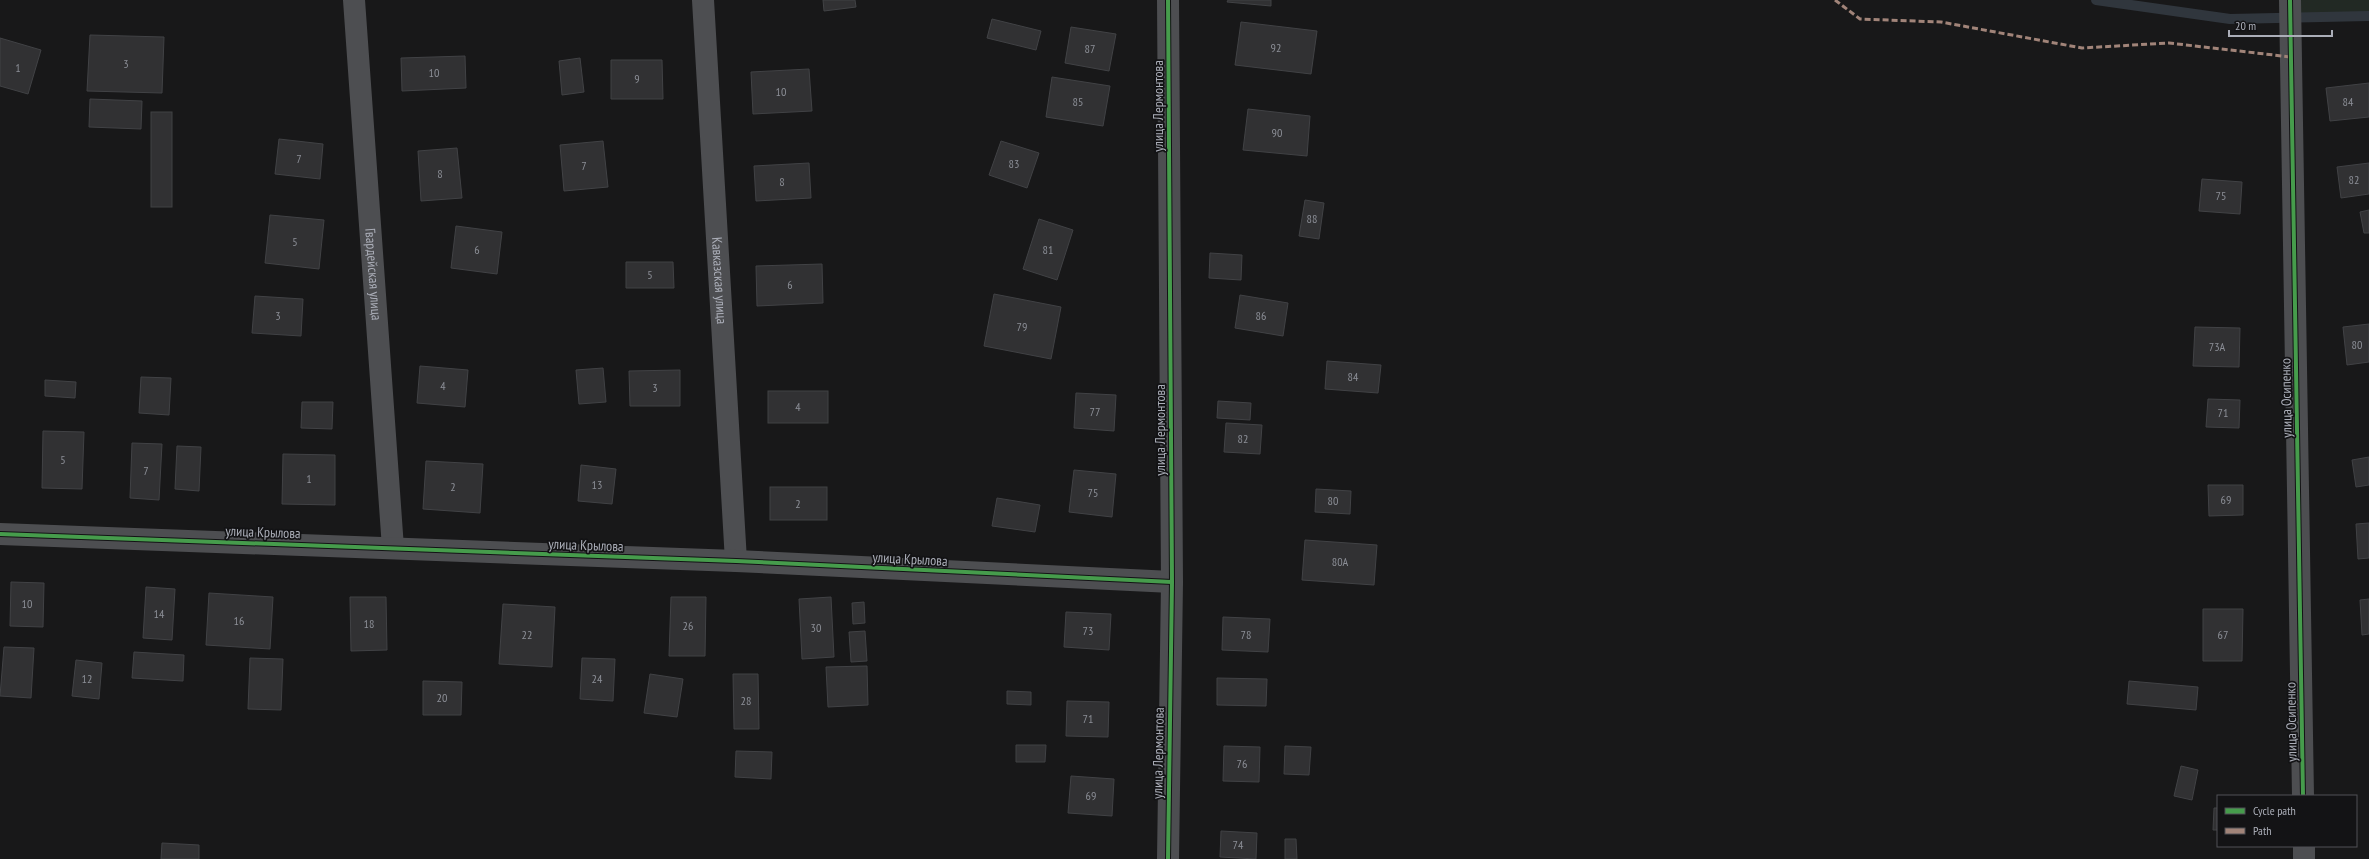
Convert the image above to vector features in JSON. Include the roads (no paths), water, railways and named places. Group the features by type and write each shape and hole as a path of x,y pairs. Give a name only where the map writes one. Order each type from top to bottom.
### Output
{"street":[{"name":"Гвардейская улица","path":"354,0 393,548"},
{"name":"Кавказская улица","path":"703,0 736,561"},
{"name":"улица Лермонтова","path":"1168,0 1172,582 1168,859"},
{"name":"улица Осипенко","path":"2290,0 2303,795"},
{"name":"улица Крылова","path":"0,534 736,561 1172,582"},
{"path":"2304,847 2304,859"}],"waterway":[{"path":"2096,0 2230,19 2369,16"}]}
